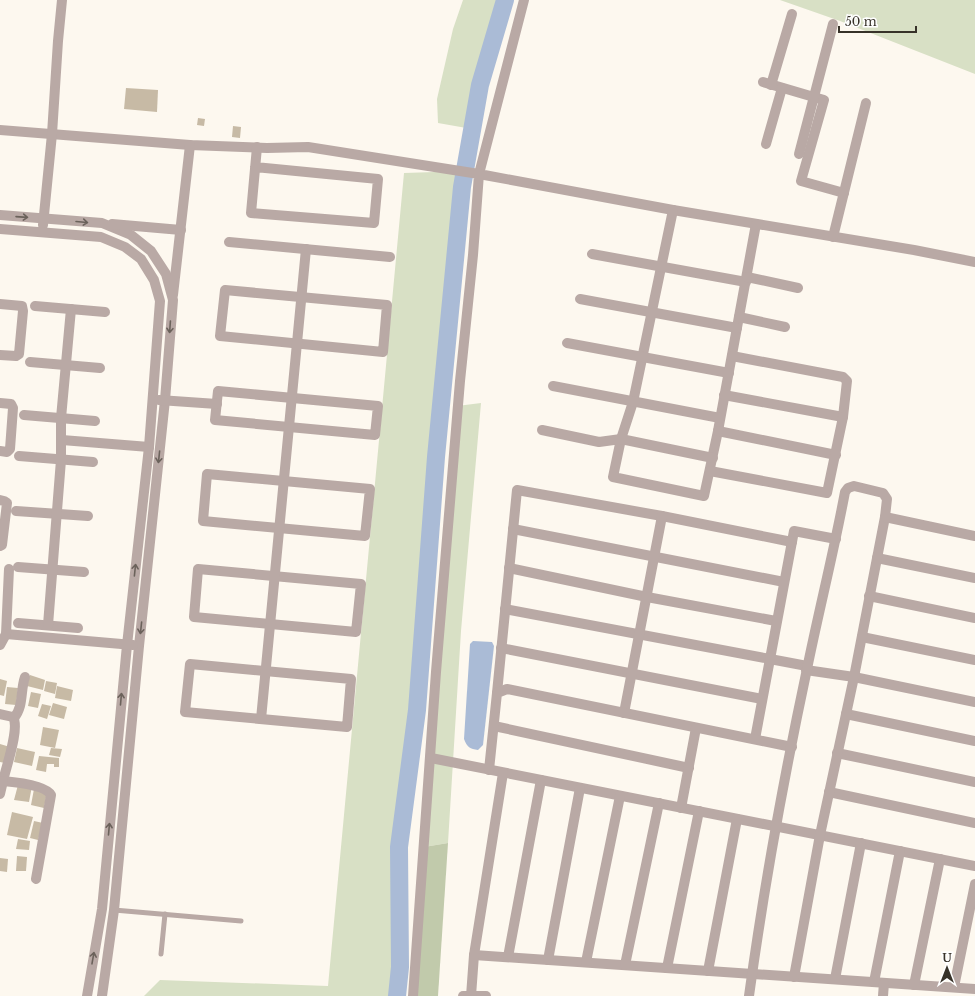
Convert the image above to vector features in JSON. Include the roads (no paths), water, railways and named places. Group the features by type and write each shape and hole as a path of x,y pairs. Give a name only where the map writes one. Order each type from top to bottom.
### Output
{"street":[{"path":"42,232 52,134 62,0"},
{"path":"414,996 436,672 459,397 473,255 476,174 524,0"},
{"path":"792,14 767,84 824,100 801,181 844,193"},
{"path":"799,154 833,24"},
{"path":"766,144 782,88"},
{"path":"833,237 866,103"},
{"path":"0,130 190,145 257,147 308,146 453,169 673,210 914,250 975,262"},
{"path":"102,996 114,910 139,646 165,400 172,300 190,145"},
{"path":"255,167 378,179 374,223 251,214 255,167 257,147"},
{"path":"673,210 633,402 621,439 613,477 704,496 713,458 756,224"},
{"path":"0,215 180,230"},
{"path":"102,223 131,235 151,251 166,274 172,300"},
{"path":"0,229 101,237 125,247 141,259 154,280 160,301 149,447 127,645 102,909 87,996"},
{"path":"229,242 390,257"},
{"path":"261,719 306,249"},
{"path":"592,254 661,267 798,288"},
{"path":"225,290 387,305 383,352 297,344 220,336 225,290"},
{"path":"580,299 737,328"},
{"path":"0,304 22,306 23,311 19,354 16,356 0,355"},
{"path":"35,306 106,312"},
{"path":"48,625 58,514 62,440 61,418 65,365 72,309"},
{"path":"739,317 785,326"},
{"path":"568,343 729,373"},
{"path":"710,471 826,493 836,455 843,417 847,381 843,377 732,356"},
{"path":"30,362 100,368"},
{"path":"553,386 720,418"},
{"path":"218,391 378,406 375,435 215,420 217,404 218,391"},
{"path":"724,395 843,417"},
{"path":"153,400 217,404"},
{"path":"0,403 11,404 13,408 10,449 7,452 0,451"},
{"path":"24,415 95,421"},
{"path":"542,430 599,442 621,439 713,458"},
{"path":"718,431 836,455"},
{"path":"62,440 149,447"},
{"path":"19,456 93,462"},
{"path":"207,474 370,489 365,536 279,528 203,521 207,474"},
{"path":"749,996 776,826 807,668 845,492 848,488 854,486 883,493 887,498 885,517 854,677 820,835 794,977"},
{"path":"489,770 517,490 662,516 792,542"},
{"path":"0,500 6,503 2,545 0,546"},
{"path":"16,511 88,516"},
{"path":"624,713 662,516"},
{"path":"885,517 975,536"},
{"path":"513,529 784,582"},
{"path":"755,739 794,531 836,539"},
{"path":"877,558 975,578"},
{"path":"0,645 6,634 4,599 13,568 84,572"},
{"path":"510,568 647,597 776,621"},
{"path":"198,569 361,584 356,632 270,624 194,617 198,569"},
{"path":"869,596 975,618"},
{"path":"505,609 770,659 807,668 975,702"},
{"path":"18,623 78,628"},
{"path":"6,634 139,646"},
{"path":"862,636 975,660"},
{"path":"502,648 762,699"},
{"path":"190,664 351,679 347,727 261,719 185,712 190,664"},
{"path":"14,718 19,710 22,685 25,677"},
{"path":"497,693 507,689 792,747"},
{"path":"0,714 8,715 14,718 16,722 12,747 0,794"},
{"path":"846,714 975,741"},
{"path":"494,726 689,768"},
{"path":"681,808 696,728"},
{"path":"837,753 975,782"},
{"path":"431,758 975,866"},
{"path":"486,996 468,996 503,773"},
{"path":"3,780 41,788 51,793 36,879"},
{"path":"508,957 541,780"},
{"path":"548,960 580,788"},
{"path":"829,792 975,823"},
{"path":"586,962 620,796"},
{"path":"625,965 659,803"},
{"path":"668,968 699,811"},
{"path":"708,971 737,819"},
{"path":"835,979 861,843"},
{"path":"883,996 879,982 900,851"},
{"path":"914,985 940,859"},
{"path":"954,987 975,884"},
{"path":"474,955 975,989"}],"lane":[{"path":"114,910 241,921"},
{"path":"161,954 164,914"}],"water":[{"path":"473,641 492,642 494,646 483,745 478,750 469,747 464,739 470,644"}],"waterway":[{"path":"397,996 400,967 399,847 417,710 436,457 462,187 480,85 505,0"}]}
